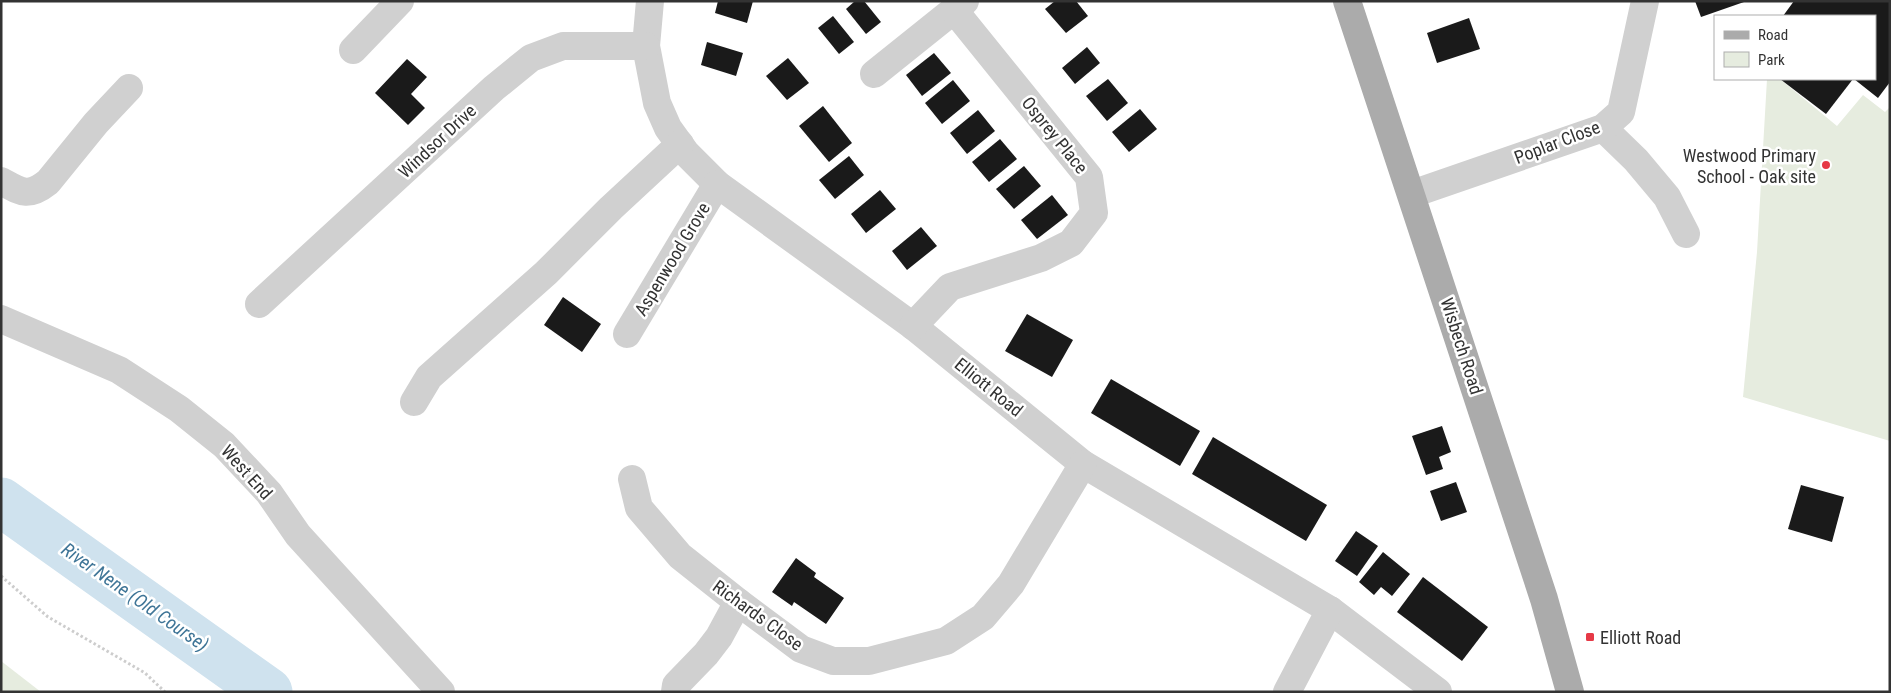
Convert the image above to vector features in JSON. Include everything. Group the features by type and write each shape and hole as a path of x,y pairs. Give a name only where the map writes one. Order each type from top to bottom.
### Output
{"main road":[{"name":"Wisbech Road","path":"1347,1 1544,599 1570,692"}],"street":[{"path":"353,50 400,1"},
{"name":"Elliott Road","path":"650,1 646,46 657,103 668,128 680,144 717,184 913,326 1083,464 1330,610 1438,692"},
{"name":"Poplar Close","path":"1412,194 1603,128 1620,112 1645,1"},
{"name":"Osprey Place","path":"874,74 960,6 1089,177 1094,213 1071,243 1041,258 950,287 913,326"},
{"name":"Windsor Drive","path":"259,304 494,88 531,58 563,46 646,46"},
{"path":"1,181 20,191 30,193 39,189 48,182 96,123 129,88"},
{"path":"1603,128 1636,160 1667,198 1686,234"},
{"path":"414,402 429,377 546,273 611,208 680,144"},
{"name":"Aspenwood Grove","path":"627,334 717,184"},
{"name":"West End","path":"1,319 119,370 179,409 224,445 269,493 298,535 441,692"},
{"name":"Richards Close","path":"632,479 639,508 680,556 738,602 801,649 833,661 869,661 946,641 982,617 1011,584 1083,464"},
{"path":"675,692 676,685 706,654 719,637 738,602"},
{"path":"1287,692 1330,610"}],"path":[{"path":"1,576 48,617 145,673 165,692"}],"green space":[{"name":"Westwood Primary School - Oak site","path":"1767,80 1781,80 1837,126 1863,95 1885,112 1890,107 1890,441 1743,397 1757,252"},
{"path":"1,661 41,692 1,692"}],"building":[{"path":"718,1 753,1 747,23 715,13"},
{"path":"855,1 864,1 881,22 866,34 846,9"},
{"path":"1055,1 1076,1 1088,16 1066,33 1045,9"},
{"path":"1695,1 1744,1 1744,2 1701,17"},
{"path":"1794,1 1890,1 1890,82 1878,98 1855,80 1876,80 1876,15 1784,15"},
{"path":"833,16 854,42 839,54 818,28"},
{"path":"1469,18 1480,49 1437,63 1427,33"},
{"path":"707,42 743,53 736,76 701,65"},
{"path":"1087,47 1100,63 1075,84 1062,68"},
{"path":"934,53 951,73 922,96 906,75"},
{"path":"788,58 809,83 787,100 766,76"},
{"path":"407,59 427,77 411,94 425,108 408,125 375,93"},
{"path":"1108,79 1128,103 1107,121 1086,96"},
{"path":"953,80 970,101 942,124 925,103"},
{"path":"1781,80 1852,80 1826,114"},
{"path":"823,106 852,143 829,162 799,126"},
{"path":"1140,109 1157,129 1129,152 1112,132"},
{"path":"978,110 995,131 967,154 950,133"},
{"path":"1000,139 1017,159 989,182 972,162"},
{"path":"849,156 864,175 835,199 819,180"},
{"path":"1024,166 1041,186 1014,209 996,189"},
{"path":"880,190 896,209 866,233 851,214"},
{"path":"1052,195 1068,215 1037,239 1021,220"},
{"path":"921,227 937,246 907,270 892,251"},
{"path":"563,297 601,324 582,352 544,325"},
{"path":"1027,314 1073,340 1052,377 1005,351"},
{"path":"1111,379 1200,431 1180,466 1091,413"},
{"path":"1442,426 1451,452 1439,457 1443,469 1426,475 1412,436"},
{"path":"1213,437 1327,505 1306,541 1192,474"},
{"path":"1456,482 1467,512 1441,521 1430,491"},
{"path":"1801,485 1844,497 1832,542 1788,529"},
{"path":"1356,531 1378,546 1357,576 1335,561"},
{"path":"1383,552 1410,574 1392,596 1381,587 1374,595 1359,582"},
{"path":"796,558 816,573 814,577 844,598 826,624 794,602 792,606 772,592"},
{"path":"1423,577 1488,627 1462,661 1397,612"}],"waterway":[{"name":"River Nene (Old Course)","path":"1,502 268,692"}],"place":[{"name":"Westwood Primary School - Oak site","path":"1826,165"},
{"name":"Elliott Road","path":"1590,637"}]}
